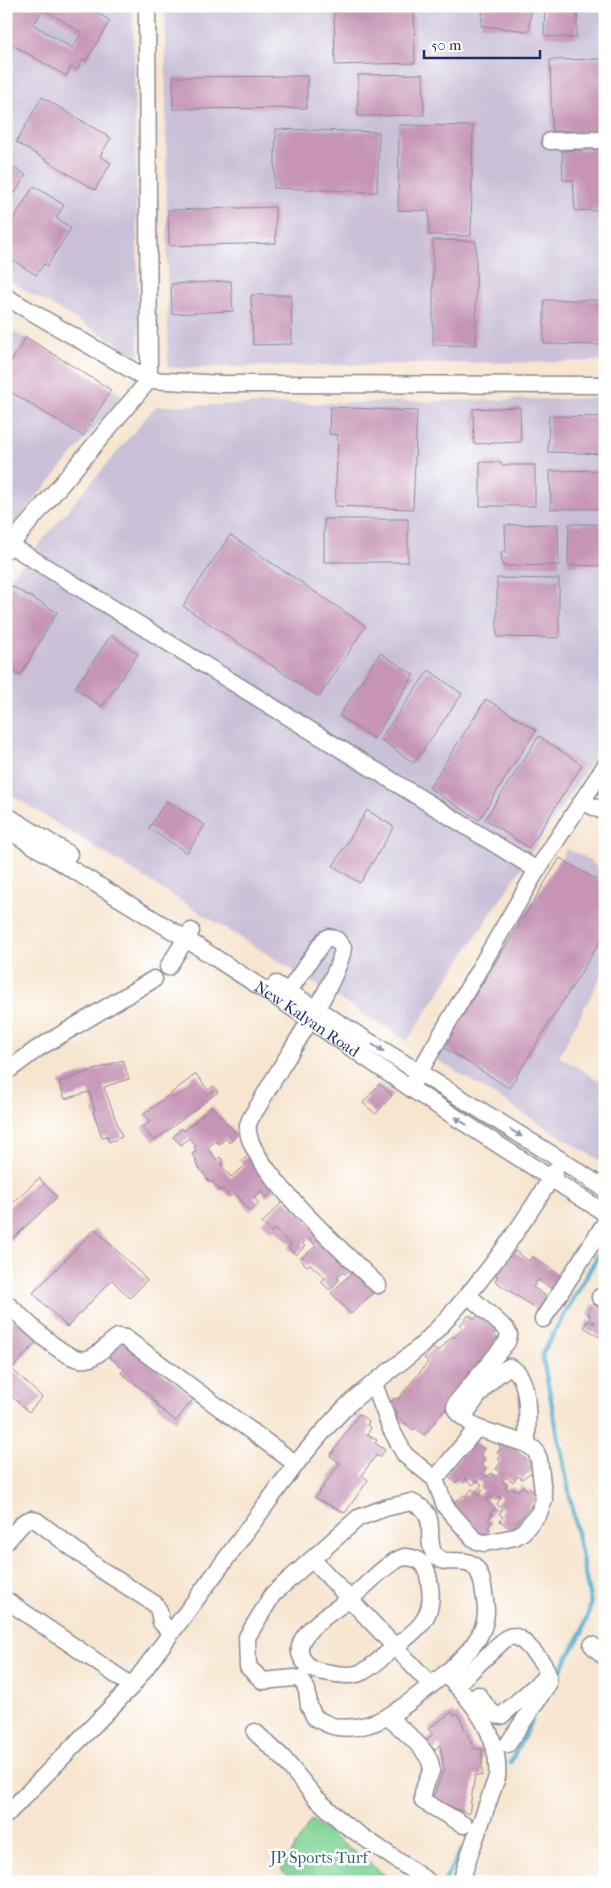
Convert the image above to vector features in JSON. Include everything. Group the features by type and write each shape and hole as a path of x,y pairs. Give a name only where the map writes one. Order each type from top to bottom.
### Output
{"street":[{"path":"147,6 149,380 8,548 538,870"},
{"path":"550,141 605,140"},
{"path":"6,296 149,380 222,384 605,385"},
{"path":"410,1088 538,870 605,766"},
{"path":"583,802 605,812"},
{"name":"New Kalyan Road","path":"8,821 313,1016 410,1088 605,1213"},
{"path":"168,967 189,935"},
{"name":"New Kalyan Road","path":"189,935 288,992 313,1016 418,1072 605,1189"},
{"path":"288,992 324,940 329,938 337,940 343,948 341,957 313,1016 274,1077 248,1124 248,1138 266,1168 316,1226 378,1284"},
{"path":"6,1072 37,1049 154,980"},
{"path":"6,1815 132,1686 296,1464 324,1430 350,1404 425,1342 468,1295 512,1239 561,1160"},
{"path":"543,1319 605,1224"},
{"path":"374,1384 391,1429 405,1455 435,1479 445,1506 473,1538 485,1543 515,1537 523,1532 539,1513 544,1500 539,1459 535,1450 527,1444 477,1428 455,1408 456,1403 507,1342 509,1335 468,1295"},
{"path":"6,1303 58,1349 79,1359 88,1359 118,1337 125,1338 296,1464"},
{"path":"463,1417 498,1373 509,1367 515,1369 520,1376 527,1399 527,1444"},
{"path":"435,1479 477,1428"},
{"path":"411,1502 425,1510 429,1520 430,1560 431,1608 422,1625 365,1670 353,1676 322,1672 294,1678 264,1681 248,1667 247,1637 273,1594 358,1518 411,1502"},
{"path":"6,1542 24,1522 31,1519 37,1521 100,1569 155,1604 159,1611 161,1622 171,1633"},
{"path":"455,1679 484,1628 486,1613 482,1581 474,1566 466,1562 446,1562 413,1557 395,1560 350,1599 323,1618 306,1634 301,1644 300,1653 306,1674 308,1706 315,1718 335,1727 351,1728 374,1724 388,1717 431,1685 455,1679 510,1636 516,1636 523,1640 546,1668 548,1684 508,1744"},
{"path":"313,1560 431,1685"},
{"path":"6,1600 132,1686"},
{"path":"592,1644 605,1657"},
{"path":"455,1679 493,1714 501,1716 548,1675"},
{"path":"455,1679 480,1714 490,1733 498,1769 498,1777 469,1856 462,1882"},
{"path":"388,1717 428,1755 432,1769 422,1796 424,1801 464,1825"},
{"path":"255,1732 283,1758 314,1797 344,1824 429,1882"}],"shaded area":[{"path":"6,6 133,6 139,356 6,279"},
{"path":"165,6 605,6 605,361 168,368"},
{"path":"6,327 123,395 6,533"},
{"path":"605,398 605,741 407,1041 6,792 6,583 156,406"},
{"path":"567,849 585,857 605,873 605,969 559,1056 605,1084 605,1164 431,1056"}],"green space":[{"name":"JP Sports Turf","path":"311,1820 385,1875 382,1882 297,1882 281,1870"}],"building":[{"path":"6,6 86,6 110,21 86,61 83,59 77,70 71,67 66,76 6,41","holes":["43,9 82,33 72,48 34,25"]},
{"path":"334,6 414,6 415,63 335,65"},
{"path":"483,6 531,6 529,31 481,26"},
{"path":"545,6 578,6 576,38 544,36"},
{"path":"605,59 605,129 552,131 550,60"},
{"path":"423,74 424,115 358,116 358,75"},
{"path":"307,76 307,108 173,109 173,77"},
{"path":"42,97 111,138 100,156 111,163 95,190 16,142"},
{"path":"399,125 473,126 471,236 429,235 429,211 398,210"},
{"path":"276,129 379,132 377,192 274,188"},
{"path":"605,149 605,210 575,211 573,180 563,180 562,151"},
{"path":"6,163 26,175 6,208"},
{"path":"34,186 64,205 56,218 71,228 47,266 44,264 36,275 12,260 6,270 6,230"},
{"path":"275,207 276,243 169,246 168,210"},
{"path":"433,240 476,241 476,345 433,345"},
{"path":"231,281 233,311 172,314 171,284"},
{"path":"251,295 291,295 292,344 253,345"},
{"path":"544,300 603,300 603,345 544,344"},
{"path":"26,337 111,390 83,436 6,389 6,370"},
{"path":"330,407 417,411 413,509 335,506 338,435 329,434"},
{"path":"520,407 521,442 474,444 473,409"},
{"path":"549,416 605,417 605,454 548,452"},
{"path":"480,462 501,462 501,465 535,465 535,506 480,506"},
{"path":"605,470 605,509 551,509 550,471"},
{"path":"324,519 408,519 408,562 324,562"},
{"path":"558,524 559,565 502,566 501,552 506,552 505,525"},
{"path":"569,524 605,524 605,566 568,565"},
{"path":"230,535 366,626 319,697 183,606"},
{"path":"497,578 559,579 559,638 497,637"},
{"path":"6,583 57,612 20,676 6,668"},
{"path":"111,635 138,654 102,707 75,688"},
{"path":"380,653 414,675 374,739 339,716"},
{"path":"429,670 462,694 414,763 380,739"},
{"path":"486,699 536,730 479,820 429,788"},
{"path":"539,736 582,765 529,848 485,819"},
{"path":"166,801 205,825 187,853 149,828"},
{"path":"367,810 394,827 360,883 333,866"},
{"path":"560,858 605,885 605,934 509,1088 443,1047"},
{"path":"123,1060 129,1079 104,1087 122,1137 109,1142 107,1136 102,1137 89,1092 65,1099 59,1082"},
{"path":"196,1074 208,1090 214,1086 218,1092 154,1141 142,1127 150,1122 144,1114"},
{"path":"379,1084 392,1095 376,1114 363,1103"},
{"path":"212,1106 237,1135 229,1143 226,1138 219,1144 216,1141 207,1148 217,1160 220,1157 224,1163 221,1165 231,1177 246,1165 242,1161 250,1154 275,1190 266,1197 262,1191 254,1197 259,1204 250,1211 235,1193 230,1197 223,1189 220,1191 212,1181 210,1183 195,1162 197,1161 192,1154 197,1151 194,1148 196,1146 189,1138 181,1145 173,1137 182,1128 184,1131"},
{"path":"39,1178 57,1197 6,1245 6,1210"},
{"path":"285,1199 353,1266 345,1274 342,1272 337,1277 339,1280 330,1290 321,1282 325,1278 310,1264 307,1266 300,1259 316,1246 308,1238 302,1244 305,1246 296,1255 288,1248 291,1245 274,1229 272,1232 262,1223"},
{"path":"95,1229 147,1280 130,1298 112,1280 67,1327 33,1293"},
{"path":"515,1251 529,1261 532,1256 564,1278 555,1291 538,1280 533,1287 550,1299 541,1312 495,1281 498,1276 492,1273 505,1255 510,1258"},
{"path":"356,1269 376,1290 351,1314 331,1293"},
{"path":"593,1304 605,1311 605,1340 584,1327 588,1320 594,1324 595,1322 589,1318 590,1315 588,1314"},
{"path":"479,1314 497,1330 493,1335 502,1341 424,1435 415,1428 413,1430 395,1415 398,1412 389,1405 395,1398 398,1399 428,1362 424,1358 433,1348 438,1352 452,1336 454,1338 463,1327 460,1325 469,1315 475,1319"},
{"path":"17,1316 41,1337 12,1369 42,1397 29,1412 6,1391 6,1327"},
{"path":"120,1340 194,1398 176,1421 157,1406 158,1404 151,1399 152,1397 121,1373 124,1369 108,1356"},
{"path":"359,1414 369,1421 367,1425 371,1428 367,1434 377,1440 375,1443 385,1450 380,1457 376,1455 362,1475 368,1480 345,1513 315,1498 340,1463 330,1456"},
{"path":"503,1440 537,1468 532,1474 530,1473 522,1479 518,1476 513,1482 506,1477 502,1481 507,1485 505,1488 509,1490 511,1487 518,1491 522,1486 539,1496 511,1530 500,1521 503,1517 499,1514 503,1509 497,1504 501,1498 499,1496 495,1500 490,1496 486,1500 495,1508 490,1513 492,1515 488,1519 492,1523 488,1527 490,1529 483,1537 448,1504 452,1500 455,1502 464,1495 466,1496 472,1489 479,1495 483,1490 479,1488 482,1484 477,1480 473,1485 466,1479 463,1483 458,1479 456,1483 446,1475 473,1441 484,1449 480,1455 485,1459 481,1465 486,1468 482,1473 488,1477 491,1473 496,1477 500,1472 496,1469 501,1462 498,1459 501,1456 497,1453 501,1448 499,1446"},
{"path":"452,1712 454,1715 458,1714 474,1749 482,1749 482,1776 475,1775 469,1814 432,1799 444,1770 440,1744 435,1750 425,1741 433,1734 428,1729"}],"waterway":[{"path":"554,1682 583,1630 591,1604 542,1354 605,1243"},
{"path":"510,1763 532,1721"},
{"path":"444,1882 461,1850"}]}
